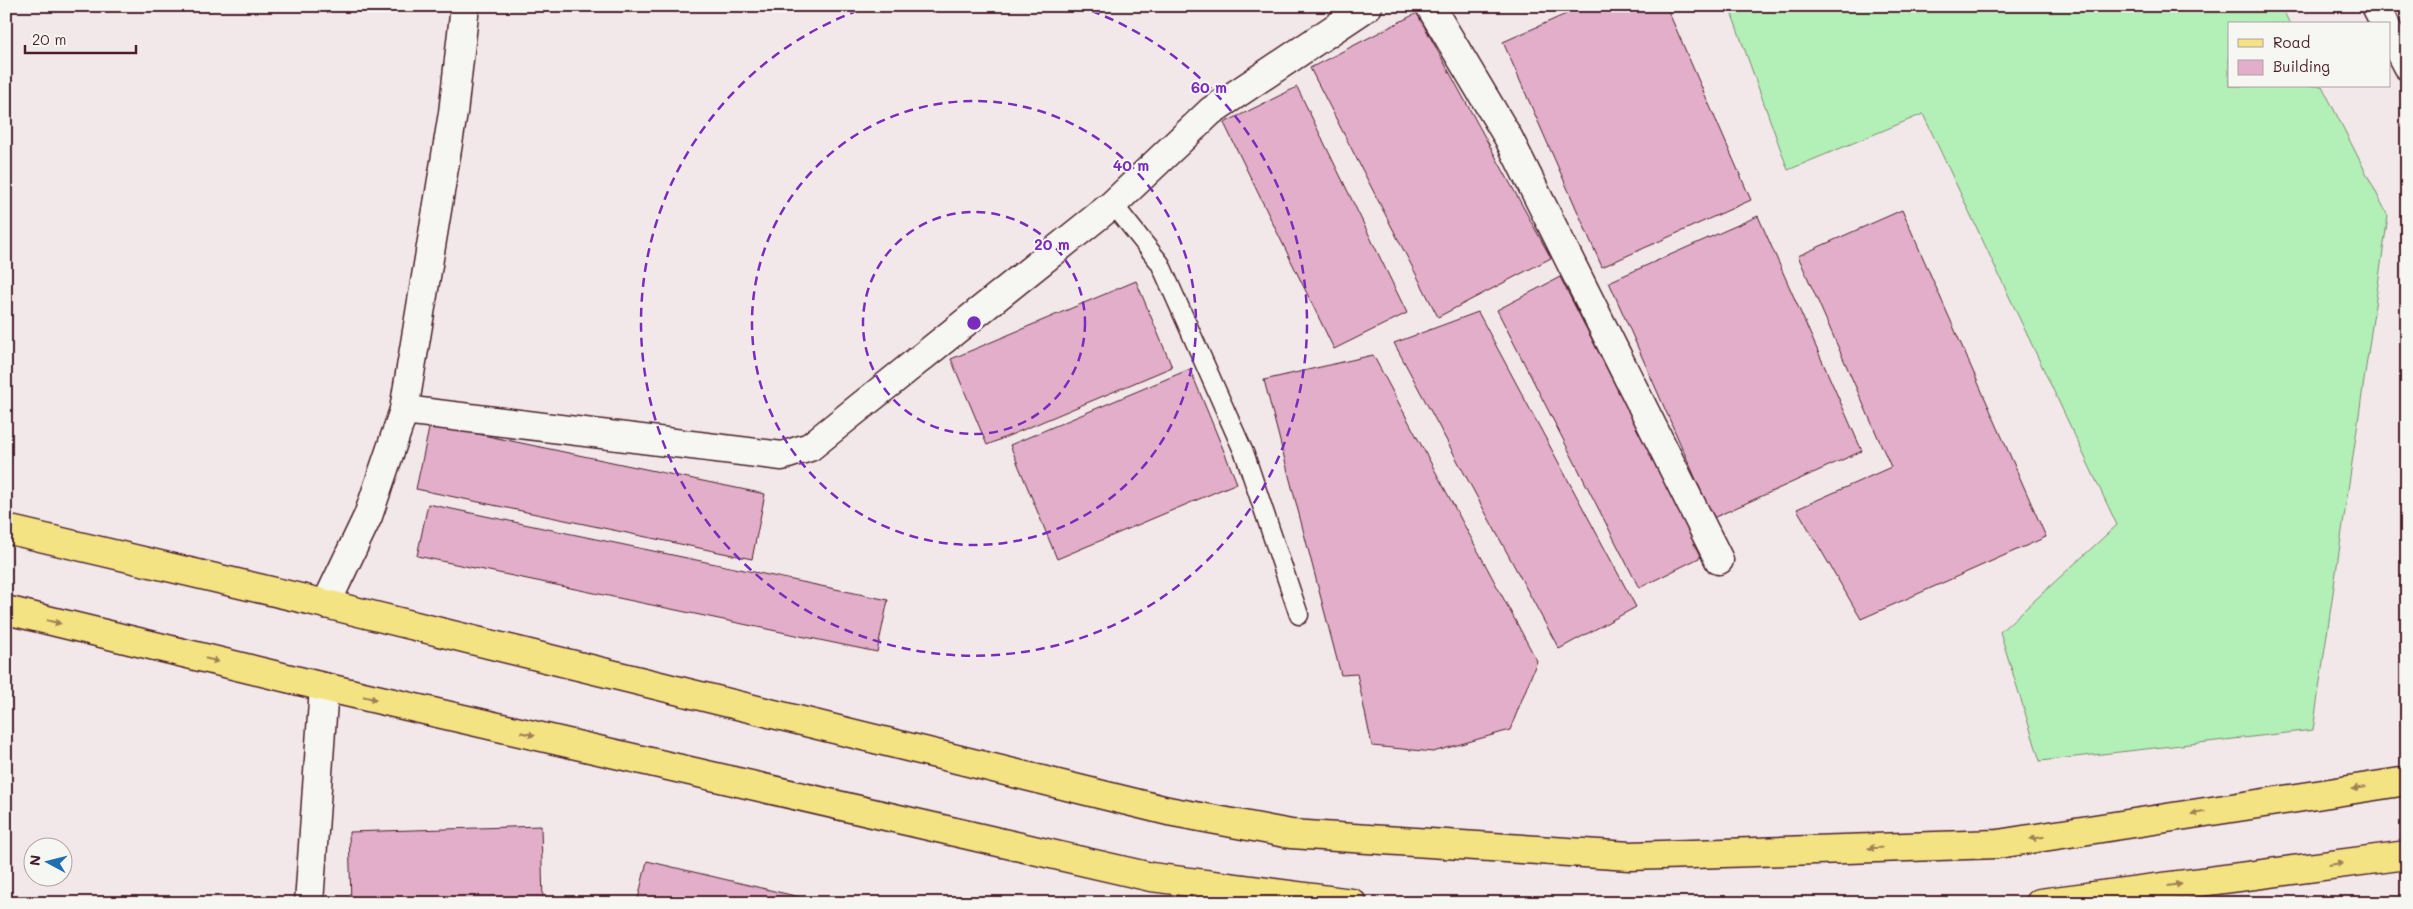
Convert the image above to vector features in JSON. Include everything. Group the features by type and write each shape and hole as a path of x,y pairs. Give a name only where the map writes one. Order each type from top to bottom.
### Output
{"main road":[{"path":"6,529 326,604 1168,811 1291,834 1630,856 1998,844 2407,781"},
{"path":"6,610 324,687 1152,877 1352,903"},
{"path":"2040,903 2407,854"}],"street":[{"path":"326,604 368,516 404,410 453,113 465,6"},
{"path":"404,410 782,456 810,447 1113,204 1211,111 1368,6"},
{"path":"1430,6 1508,137 1719,560"},
{"path":"2376,6 2384,22"},
{"path":"2390,34 2407,66"},
{"path":"309,903 324,687"}],"lane":[{"path":"1113,204 1160,263 1245,455 1299,615"}],"green space":[{"path":"1729,6 2281,6 2289,22 2228,22 2228,88 2323,88 2388,216 2313,730 2040,761 2000,632 2117,525 1923,114 1788,170"}],"building":[{"path":"1584,6 1666,6 1751,200 1602,267 1503,42"},
{"path":"1417,13 1551,258 1438,317 1310,68"},
{"path":"1297,87 1407,313 1334,349 1224,123"},
{"path":"1902,210 2046,537 1861,619 1797,509 1891,467 1798,256"},
{"path":"1758,216 1862,451 1713,518 1609,282"},
{"path":"1560,277 1703,556 1639,588 1497,310"},
{"path":"1136,281 1172,367 987,445 951,359"},
{"path":"1478,312 1636,607 1559,649 1394,343"},
{"path":"1373,355 1537,661 1510,730 1433,752 1372,746 1357,674 1341,675 1264,380"},
{"path":"1190,369 1237,483 1057,559 1010,445"},
{"path":"430,424 765,494 752,559 416,489"},
{"path":"428,504 888,600 877,652 417,556"},
{"path":"541,826 543,903 351,903 349,832"},
{"path":"647,861 808,899 807,903 637,903"}]}
